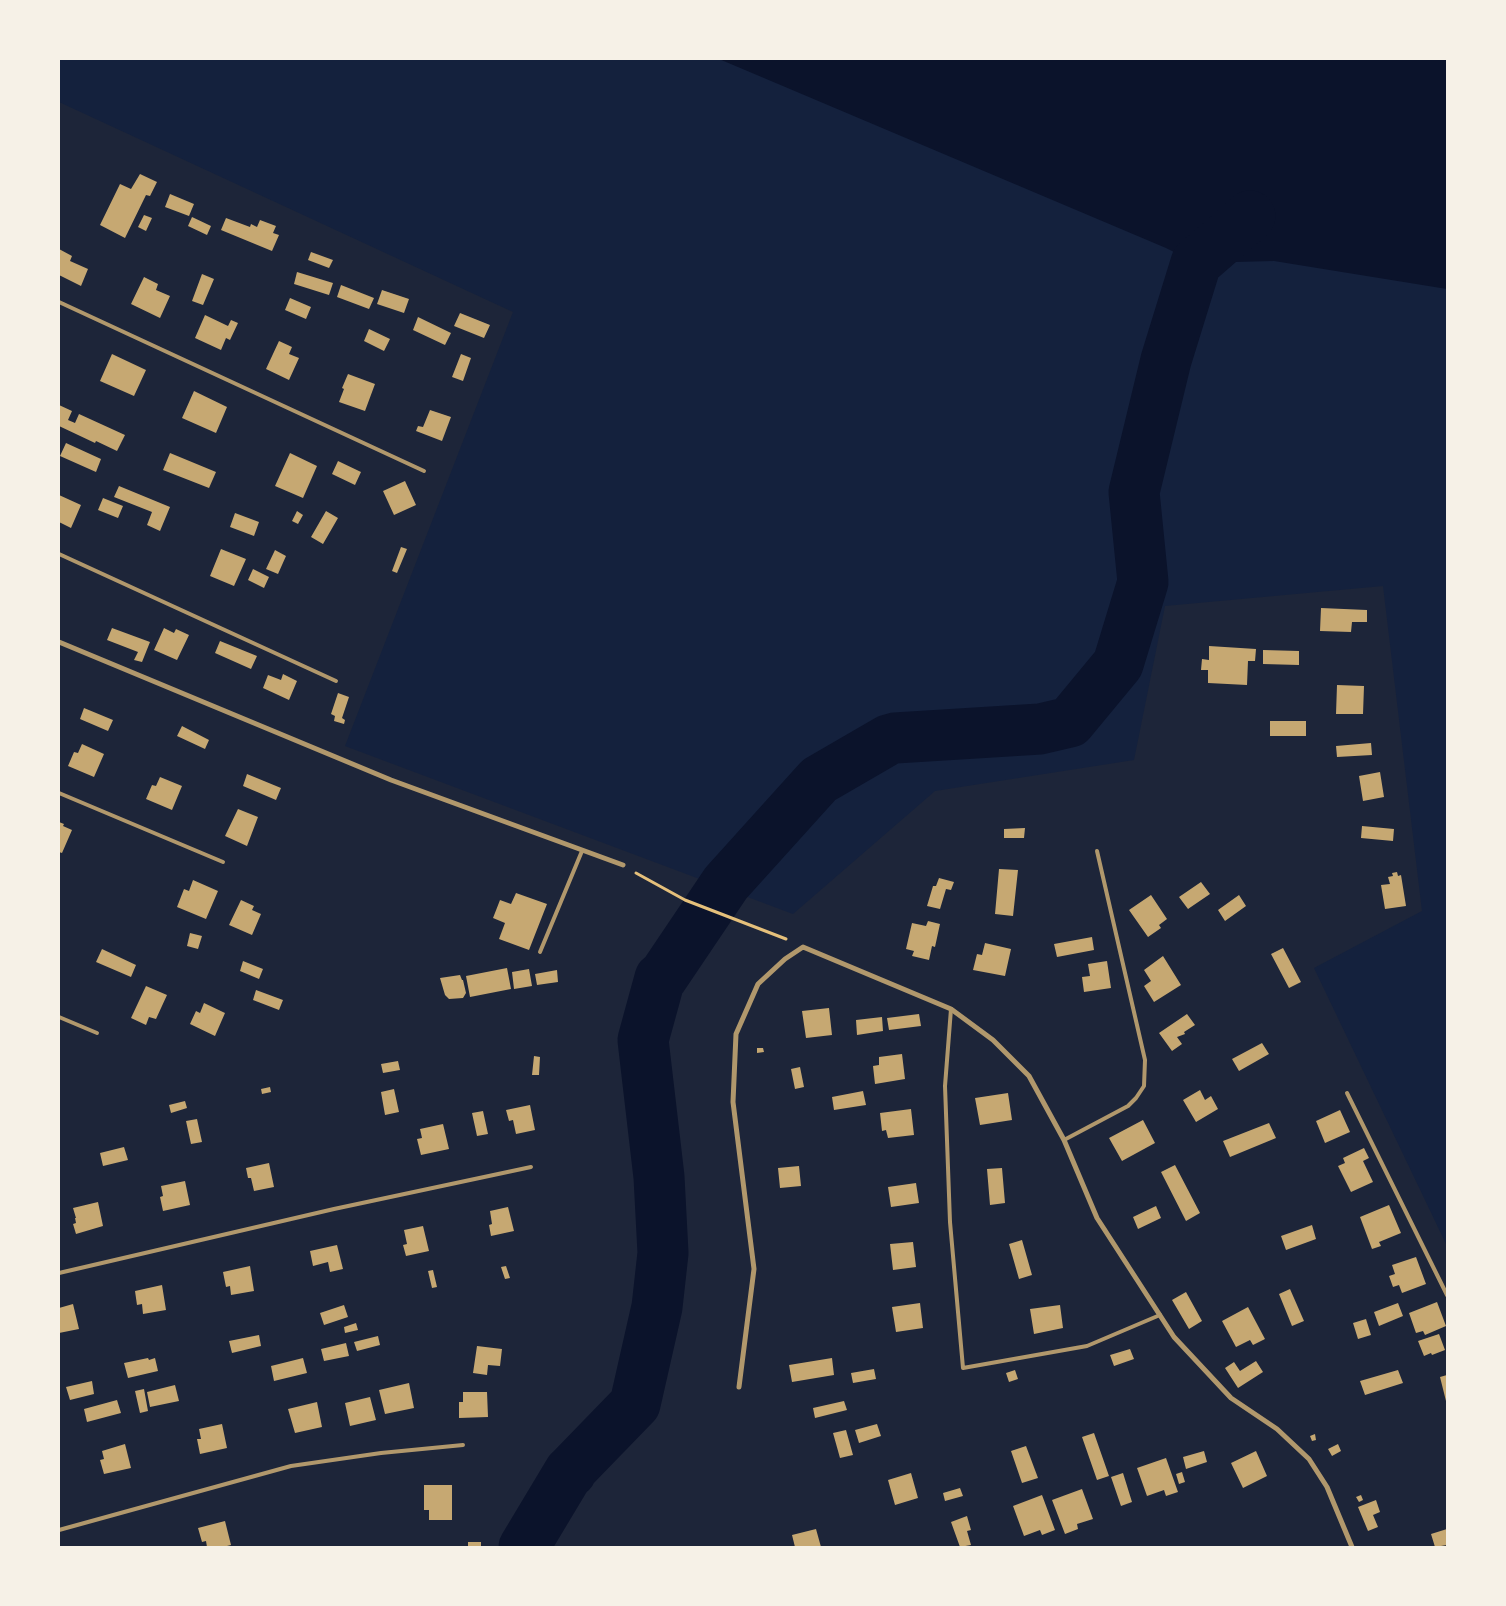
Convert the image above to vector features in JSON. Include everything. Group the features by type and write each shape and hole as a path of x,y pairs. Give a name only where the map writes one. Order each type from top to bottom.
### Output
{"street":[{"path":"59,642 391,780 623,865"},
{"path":"739,1387 754,1268 733,1102 736,1034 758,984 785,959 803,947 951,1009 993,1040 1029,1076 1064,1140 1097,1218 1174,1337 1231,1398 1277,1429 1309,1459 1327,1487 1352,1547"}],"lane":[{"path":"59,302 424,471"},
{"path":"59,554 336,680"},
{"path":"59,793 223,862"},
{"path":"540,952 582,850"},
{"path":"1064,1140 1128,1106 1144,1086 1145,1060 1097,851"},
{"path":"951,1009 945,1086 950,1222 963,1368 1087,1346 1160,1315"},
{"path":"59,1017 97,1034"},
{"path":"1347,1093 1447,1295"},
{"path":"59,1273 325,1211 530,1167"},
{"path":"59,1530 291,1466 463,1445"}],"path":[{"path":"623,865 685,900 803,947"}],"shaded area":[{"path":"719,59 1447,59 1447,289 1274,261 1196,263 1166,248"},
{"path":"59,102 513,312 345,746 793,914 935,791 1134,760 1165,606 1383,586 1422,911 1314,968 1447,1246 1447,1547 59,1547"}],"building":[{"path":"140,174 157,182 150,196 146,195 125,238 100,225 120,184 131,189"},
{"path":"170,194 194,204 189,216 165,207"},
{"path":"144,215 152,218 146,231 138,227"},
{"path":"192,217 211,226 207,235 188,226"},
{"path":"226,218 250,227 251,224 257,227 260,220 276,226 273,233 279,235 272,251 221,230"},
{"path":"59,249 72,256 70,261 88,269 81,286 59,275"},
{"path":"311,252 333,260 329,268 308,260"},
{"path":"297,272 333,283 329,295 294,284"},
{"path":"202,274 214,279 203,305 192,301"},
{"path":"144,277 158,284 156,290 170,296 160,318 131,304"},
{"path":"341,285 374,298 369,309 337,297"},
{"path":"382,290 409,299 404,313 377,304"},
{"path":"290,298 311,307 306,319 285,310"},
{"path":"460,313 490,325 484,338 454,326"},
{"path":"205,315 228,326 231,320 238,323 230,340 226,338 221,350 195,338"},
{"path":"418,317 451,333 445,345 413,330"},
{"path":"369,329 390,339 384,351 364,341"},
{"path":"279,341 292,347 289,354 299,358 289,380 266,369"},
{"path":"112,354 146,370 134,396 100,381"},
{"path":"461,354 471,358 463,381 452,377"},
{"path":"348,374 375,384 365,411 339,402"},
{"path":"194,391 227,407 216,433 182,418"},
{"path":"59,405 72,411 68,420 75,423 79,414 125,435 117,451 59,426"},
{"path":"430,410 451,417 442,441 416,431 418,426 423,427"},
{"path":"66,443 101,459 96,472 60,456"},
{"path":"170,453 216,472 209,488 163,470"},
{"path":"290,453 317,466 303,498 275,486"},
{"path":"338,461 361,472 355,485 332,474"},
{"path":"405,481 416,505 394,515 383,491"},
{"path":"119,486 170,507 160,531 147,525 152,512 114,497"},
{"path":"59,495 81,505 71,528 59,522"},
{"path":"103,498 123,506 118,518 98,510"},
{"path":"297,511 303,515 298,524 292,521"},
{"path":"326,511 338,518 323,544 311,537"},
{"path":"235,513 259,522 254,536 230,527"},
{"path":"401,547 407,549 397,573 392,571"},
{"path":"221,549 246,559 234,586 210,576"},
{"path":"275,550 286,556 278,574 266,569"},
{"path":"253,569 269,577 264,588 248,580"},
{"path":"1321,608 1367,610 1367,622 1352,622 1351,632 1320,631"},
{"path":"112,628 150,642 142,662 134,660 138,652 107,640"},
{"path":"164,628 174,633 176,629 189,635 177,660 154,650"},
{"path":"220,641 257,656 251,669 215,653"},
{"path":"1209,646 1256,649 1255,661 1248,661 1247,685 1208,683 1208,670 1201,670 1202,659 1209,660"},
{"path":"1263,650 1299,651 1299,665 1263,664"},
{"path":"283,674 297,681 289,700 263,688 268,675 281,680"},
{"path":"1337,685 1364,686 1363,714 1336,714"},
{"path":"338,693 349,697 342,718 345,720 344,724 334,721 335,716 331,714"},
{"path":"84,708 113,720 108,731 80,719"},
{"path":"1270,721 1306,721 1306,736 1270,736"},
{"path":"182,726 209,740 205,749 177,736"},
{"path":"1371,743 1372,755 1337,757 1336,746"},
{"path":"82,744 104,754 94,777 68,766 74,752 78,753"},
{"path":"1380,772 1384,797 1363,801 1359,776"},
{"path":"247,774 281,788 276,800 243,786"},
{"path":"160,777 182,786 172,810 146,799 152,785 156,786"},
{"path":"238,809 258,817 247,846 225,836"},
{"path":"59,822 72,830 62,853 59,852"},
{"path":"1362,826 1394,829 1393,841 1361,838"},
{"path":"1025,828 1024,838 1004,838 1004,829"},
{"path":"999,869 1018,870 1013,916 995,914"},
{"path":"1397,872 1398,876 1401,875 1406,906 1385,909 1381,885 1390,884 1388,877 1393,876 1392,873"},
{"path":"939,878 954,882 951,890 946,889 940,909 927,906 933,886 936,886"},
{"path":"193,880 218,891 206,919 177,907 184,889 189,891"},
{"path":"1201,882 1210,894 1188,909 1179,897"},
{"path":"516,893 547,904 529,950 499,939 505,923 493,918 500,900 511,904"},
{"path":"1151,895 1167,919 1159,925 1161,928 1148,937 1129,910"},
{"path":"1239,895 1246,906 1225,921 1218,910"},
{"path":"241,900 254,906 252,910 261,914 252,935 229,925"},
{"path":"928,921 940,924 935,947 932,946 929,960 912,956 914,951 906,949 912,923 926,926"},
{"path":"190,933 202,936 198,949 187,946"},
{"path":"1092,937 1094,950 1057,957 1054,944"},
{"path":"985,943 1011,949 1005,976 973,970 977,954 982,955"},
{"path":"1283,948 1301,982 1289,988 1271,954"},
{"path":"102,949 136,965 131,977 96,962"},
{"path":"1163,956 1181,985 1154,1002 1144,986 1151,981 1144,970"},
{"path":"243,961 263,969 259,979 240,971"},
{"path":"1107,961 1111,988 1084,992 1082,977 1090,976 1088,964"},
{"path":"507,968 511,989 470,997 466,976"},
{"path":"529,969 532,986 514,989 512,972"},
{"path":"557,970 558,982 537,985 535,974"},
{"path":"460,975 466,993 463,998 449,999 445,995 440,978"},
{"path":"146,986 167,995 156,1019 149,1017 146,1025 131,1018"},
{"path":"256,990 283,1000 279,1010 253,1000"},
{"path":"204,1003 225,1013 215,1036 190,1024 196,1011 200,1013"},
{"path":"829,1008 832,1035 806,1038 802,1011"},
{"path":"919,1014 921,1026 889,1030 887,1018"},
{"path":"1187,1014 1195,1025 1184,1032 1185,1034 1177,1037 1182,1044 1172,1051 1159,1033"},
{"path":"882,1017 883,1031 857,1035 856,1020"},
{"path":"1262,1043 1269,1054 1239,1071 1232,1059"},
{"path":"757,1048 763,1048 764,1052 757,1053"},
{"path":"902,1054 905,1079 875,1084 873,1066 879,1065 879,1057"},
{"path":"534,1056 540,1057 539,1075 532,1075"},
{"path":"398,1061 400,1070 383,1073 381,1064"},
{"path":"800,1067 804,1087 795,1089 791,1069"},
{"path":"270,1087 271,1092 262,1094 261,1089"},
{"path":"394,1089 399,1112 385,1115 381,1092"},
{"path":"1200,1090 1205,1100 1211,1096 1218,1109 1196,1122 1183,1100"},
{"path":"863,1091 866,1105 834,1110 832,1097"},
{"path":"1008,1093 1012,1120 980,1125 975,1098"},
{"path":"185,1101 187,1108 171,1113 169,1105"},
{"path":"530,1105 535,1130 516,1134 513,1120 509,1121 506,1110"},
{"path":"911,1109 914,1135 888,1138 886,1130 882,1131 880,1113"},
{"path":"1340,1110 1350,1132 1325,1143 1316,1121"},
{"path":"483,1111 488,1134 477,1136 472,1113"},
{"path":"197,1119 202,1142 191,1144 186,1121"},
{"path":"1143,1120 1155,1143 1122,1161 1109,1138"},
{"path":"1269,1123 1276,1138 1230,1157 1223,1141"},
{"path":"443,1124 449,1149 421,1155 417,1139 422,1138 420,1129"},
{"path":"124,1147 128,1160 103,1166 100,1153"},
{"path":"1364,1148 1369,1158 1363,1161 1373,1182 1351,1192 1338,1166 1345,1163 1343,1158"},
{"path":"269,1163 274,1187 254,1191 246,1168"},
{"path":"1175,1165 1200,1213 1186,1221 1161,1172"},
{"path":"799,1166 801,1186 780,1188 778,1168"},
{"path":"1002,1168 1005,1203 990,1205 987,1169"},
{"path":"185,1181 190,1205 163,1211 160,1197 163,1196 161,1186"},
{"path":"916,1183 919,1203 891,1207 888,1187"},
{"path":"98,1202 103,1226 76,1234 73,1224 76,1223 76,1218 73,1208"},
{"path":"1389,1205 1401,1233 1379,1242 1381,1246 1372,1249 1360,1217"},
{"path":"1156,1206 1161,1218 1138,1229 1133,1217"},
{"path":"508,1207 514,1231 491,1236 489,1225 492,1224 490,1211"},
{"path":"1312,1225 1316,1239 1286,1250 1281,1236"},
{"path":"423,1226 429,1251 406,1256 403,1245 407,1244 404,1230"},
{"path":"1022,1240 1032,1275 1019,1279 1009,1244"},
{"path":"913,1242 916,1267 893,1270 890,1244"},
{"path":"337,1245 343,1269 330,1272 328,1262 313,1266 310,1251"},
{"path":"1416,1257 1426,1284 1402,1293 1399,1285 1393,1287 1389,1276 1395,1274 1392,1265"},
{"path":"250,1266 254,1291 231,1295 230,1286 226,1287 223,1272"},
{"path":"506,1266 510,1278 505,1279 501,1267"},
{"path":"433,1270 437,1287 432,1288 428,1271"},
{"path":"162,1285 166,1310 143,1314 142,1304 137,1305 135,1291"},
{"path":"1290,1289 1304,1321 1292,1326 1279,1294"},
{"path":"1186,1292 1202,1321 1189,1329 1172,1300"},
{"path":"1437,1302 1446,1326 1425,1335 1423,1331 1416,1333 1409,1313"},
{"path":"920,1303 923,1328 896,1332 892,1307"},
{"path":"1398,1303 1403,1316 1379,1326 1374,1312"},
{"path":"73,1304 79,1329 59,1333 59,1308"},
{"path":"344,1305 348,1317 324,1325 320,1313"},
{"path":"1060,1305 1063,1328 1034,1334 1030,1309"},
{"path":"1248,1307 1265,1339 1253,1345 1250,1340 1236,1347 1222,1321"},
{"path":"1366,1319 1371,1335 1358,1339 1353,1323"},
{"path":"356,1323 358,1330 345,1333 344,1327"},
{"path":"1439,1334 1445,1350 1424,1356 1418,1341"},
{"path":"259,1335 261,1346 232,1353 229,1341"},
{"path":"378,1336 380,1345 357,1351 354,1342"},
{"path":"346,1343 349,1356 324,1361 321,1349"},
{"path":"477,1346 502,1349 500,1366 488,1365 487,1375 473,1373"},
{"path":"1130,1349 1134,1359 1114,1366 1110,1355"},
{"path":"148,1358 149,1360 155,1358 158,1371 128,1378 124,1363"},
{"path":"303,1358 307,1373 274,1381 271,1366"},
{"path":"832,1358 834,1375 792,1382 789,1365"},
{"path":"1256,1361 1263,1372 1238,1388 1225,1368 1234,1362 1240,1371"},
{"path":"874,1369 876,1379 853,1383 851,1373"},
{"path":"1015,1370 1018,1379 1009,1382 1006,1373"},
{"path":"1398,1370 1403,1383 1365,1395 1360,1381"},
{"path":"1447,1375 1447,1405 1440,1377"},
{"path":"92,1381 94,1394 70,1400 66,1387"},
{"path":"409,1383 414,1408 385,1414 379,1390"},
{"path":"175,1385 179,1401 150,1407 147,1392"},
{"path":"144,1389 148,1411 140,1413 135,1391"},
{"path":"463,1392 487,1392 488,1417 459,1418 459,1402 463,1402"},
{"path":"370,1397 376,1420 350,1426 345,1403"},
{"path":"117,1400 121,1413 87,1422 84,1409"},
{"path":"844,1401 847,1410 815,1418 813,1408"},
{"path":"317,1402 322,1427 295,1433 288,1409"},
{"path":"222,1424 227,1448 200,1454 197,1439 201,1439 199,1429"},
{"path":"877,1424 881,1436 859,1443 855,1430"},
{"path":"846,1430 853,1455 840,1458 833,1433"},
{"path":"1094,1433 1109,1476 1097,1480 1082,1437"},
{"path":"1315,1434 1316,1440 1312,1441 1310,1436"},
{"path":"125,1444 131,1468 104,1474 100,1460 104,1459 102,1451"},
{"path":"1338,1444 1341,1451 1332,1456 1328,1449"},
{"path":"1026,1446 1038,1478 1022,1483 1011,1451"},
{"path":"1204,1451 1207,1462 1186,1469 1183,1457"},
{"path":"1256,1451 1267,1476 1243,1488 1231,1463"},
{"path":"1166,1458 1178,1492 1166,1496 1164,1490 1147,1496 1137,1468"},
{"path":"1182,1472 1185,1482 1179,1484 1176,1474"},
{"path":"911,1473 918,1498 895,1505 888,1480"},
{"path":"1123,1473 1132,1502 1121,1506 1111,1477"},
{"path":"424,1485 452,1485 452,1520 429,1520 429,1510 424,1510"},
{"path":"960,1488 963,1496 945,1501 943,1493"},
{"path":"1082,1489 1093,1519 1077,1524 1078,1529 1065,1534 1052,1500"},
{"path":"1042,1495 1055,1530 1042,1535 1040,1530 1024,1536 1013,1506"},
{"path":"1361,1495 1363,1500 1359,1502 1356,1497"},
{"path":"1376,1500 1380,1512 1373,1515 1378,1527 1368,1531 1358,1507"},
{"path":"967,1516 971,1530 967,1531 971,1545 960,1547 951,1522"},
{"path":"225,1521 231,1545 207,1547 206,1541 202,1542 198,1528"},
{"path":"816,1529 821,1547 795,1547 792,1535"},
{"path":"1447,1529 1447,1545 1435,1547 1431,1534"},
{"path":"468,1542 481,1542 481,1547 468,1547"}],"waterway":[{"path":"524,1547 569,1472 635,1404 657,1307 663,1253 659,1177 643,1040 660,978 662,978 726,883 819,780 888,740 895,738 1040,729 1070,722 1118,664 1143,582 1134,492 1166,360 1196,263 1250,216"}]}
